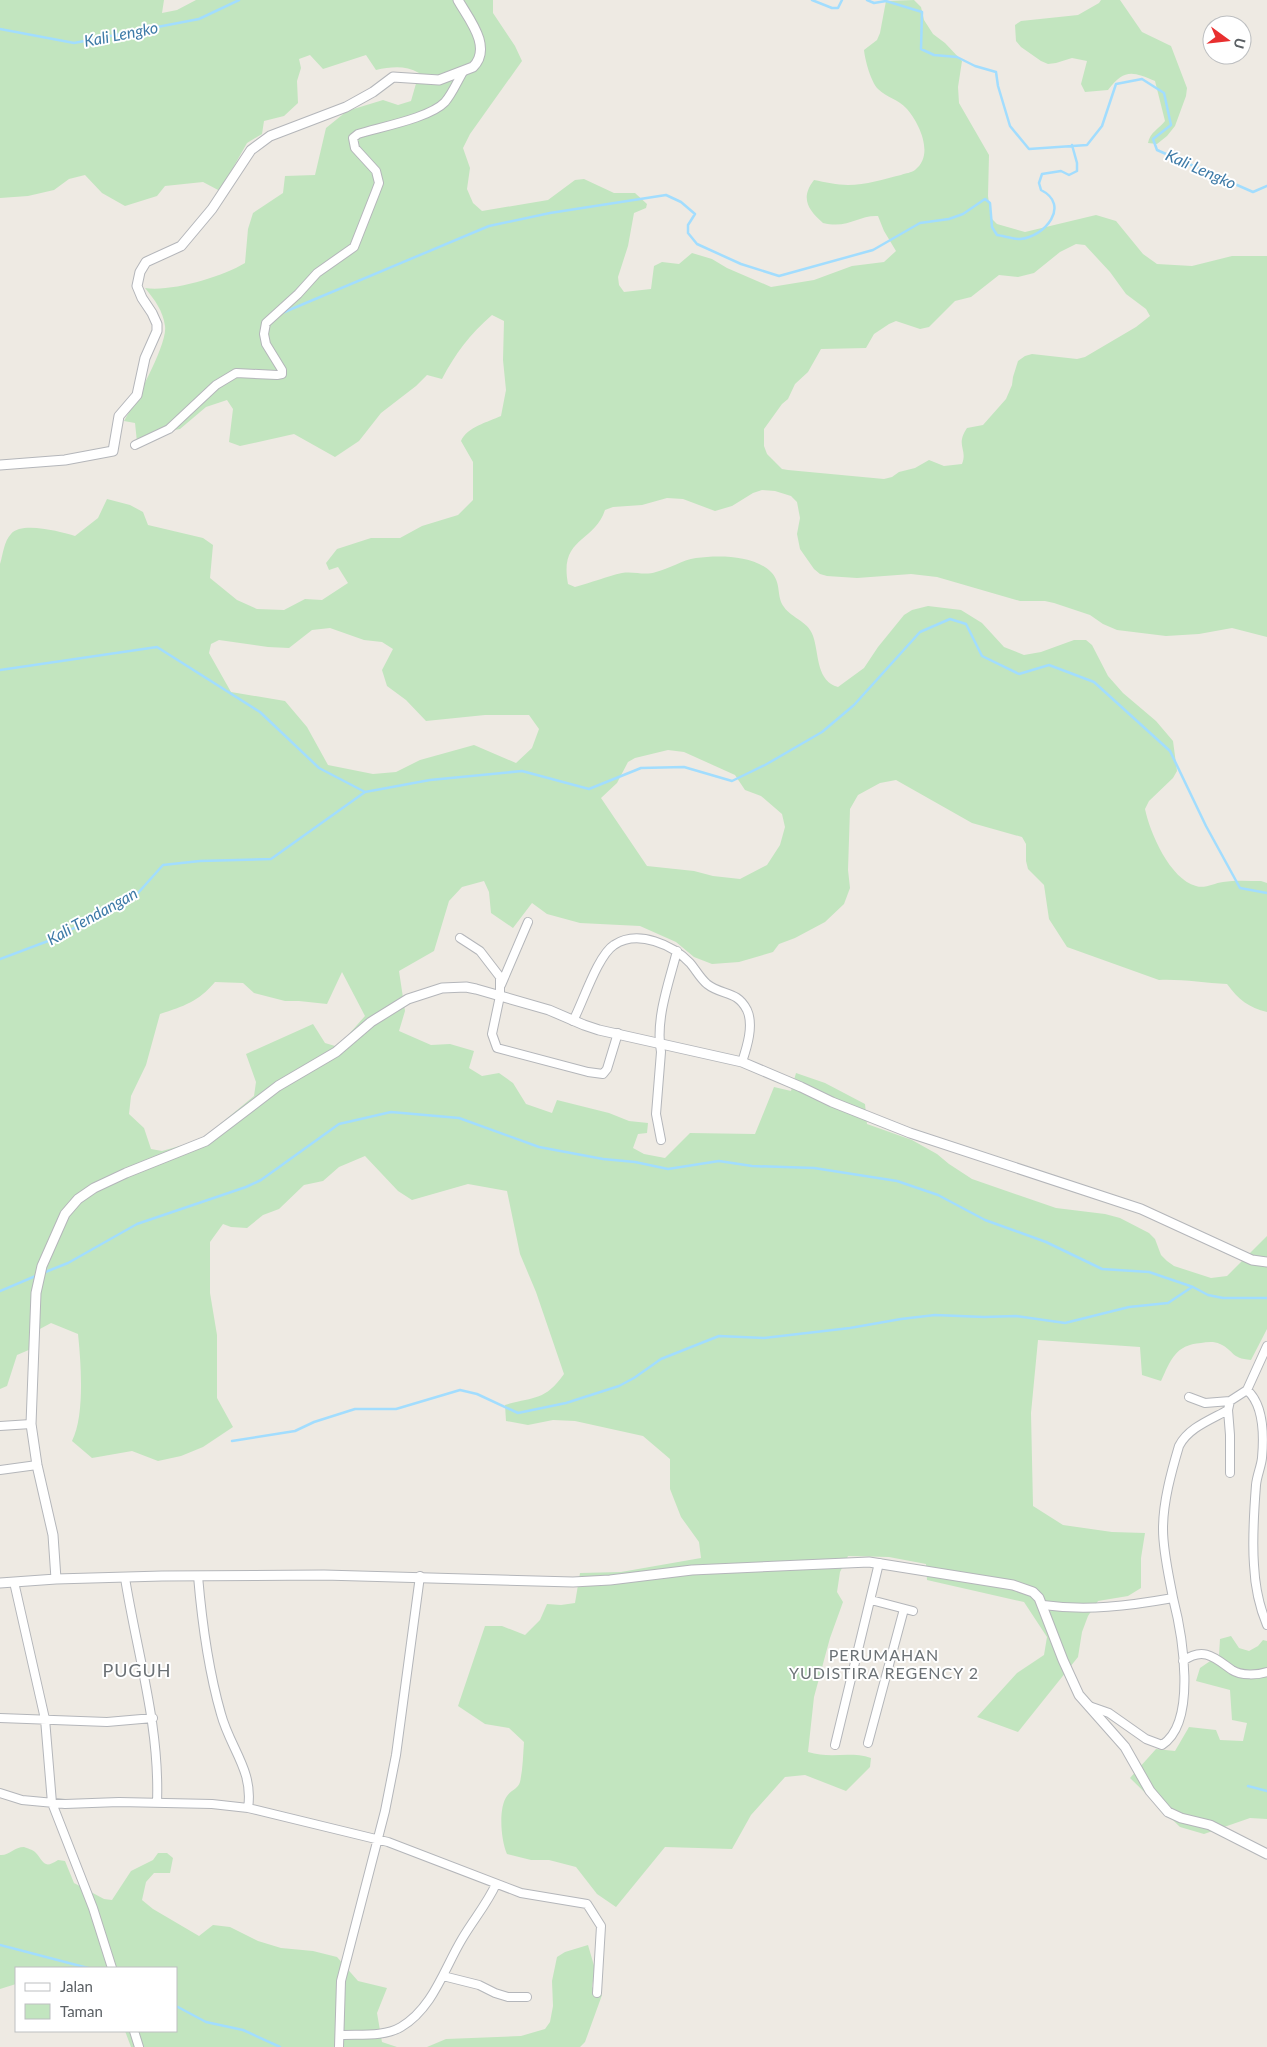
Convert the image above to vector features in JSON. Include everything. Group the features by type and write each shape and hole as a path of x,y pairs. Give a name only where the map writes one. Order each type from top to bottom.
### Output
{"street":[{"path":"0,464 65,460 113,451 119,416 137,395 145,358 158,331 157,324 137,286 140,272 146,262 181,246 212,209 251,150 260,141 346,107 373,92 393,77 433,81 463,72 476,64 479,46 476,29 458,0"},
{"path":"135,444 170,428 216,385 236,373 282,375 283,371 266,344 264,334 266,324 325,266 354,247 376,191 379,176 355,148 352,141 354,136 422,115 439,106 445,102 463,72"},
{"path":"528,922 501,985 492,1034 496,1048 603,1074 607,1069 618,1034"},
{"path":"460,938 486,956 498,973 501,985"},
{"path":"574,1021 598,965 609,948 624,940 644,939 677,951 691,964 708,985 736,996 750,1018 749,1035 742,1062"},
{"path":"662,1140 656,1114 661,1057 659,1042 663,1012 677,951"},
{"path":"56,1579 53,1535 37,1465 31,1424 34,1315 39,1281 42,1266 65,1214 78,1198 117,1177 206,1141 265,1095 336,1052 371,1022 408,999 442,988 466,987 549,1010 574,1021 618,1034 742,1062 801,1086 832,1102 910,1132 1141,1209 1252,1260 1267,1262"},
{"path":"1189,1397 1205,1403 1230,1401 1247,1390 1267,1346"},
{"path":"1247,1390 1255,1397 1263,1427 1262,1460 1257,1475 1254,1565 1258,1600 1267,1625"},
{"path":"1230,1401 1228,1410 1230,1473"},
{"path":"1088,1706 1109,1713 1146,1739 1162,1745 1172,1735 1181,1717 1183,1661 1165,1554 1163,1528 1167,1496 1182,1439 1192,1430 1228,1410"},
{"path":"0,1426 31,1424"},
{"path":"0,1470 37,1465"},
{"path":"0,1583 56,1579 198,1576 420,1576 495,1581 573,1582 701,1570 839,1562 879,1563 1013,1585 1033,1592 1039,1598 1070,1678 1079,1695 1125,1747 1150,1791 1168,1812 1181,1818 1210,1825 1267,1854"},
{"path":"834,1745 879,1563"},
{"path":"198,1576 209,1665 221,1717 248,1780 250,1795 248,1808"},
{"path":"339,2047 341,2035 339,2007 343,1974 385,1811 396,1755 420,1576"},
{"path":"125,1578 153,1718 157,1766 157,1803"},
{"path":"14,1582 45,1719 52,1803 85,1887 112,1967"},
{"path":"1043,1605 1071,1608 1101,1608 1172,1598"},
{"path":"871,1600 913,1611"},
{"path":"868,1743 904,1608"},
{"path":"1183,1661 1192,1654 1201,1653 1220,1660 1233,1671 1262,1674 1267,1672"},
{"path":"0,1718 107,1722 153,1718"},
{"path":"0,1793 22,1800 79,1805 120,1802 212,1804 248,1808 412,1850 520,1893 587,1904 601,1926 597,1992"},
{"path":"341,2035 380,2033 400,2027 418,2014 443,1976 462,1939 486,1904 496,1884"},
{"path":"443,1976 479,1985 508,1997 528,1998"},
{"path":"134,2032 139,2047"}],"green space":[{"path":"0,0 164,0 162,13 177,10 196,0 493,0 493,13 515,46 522,61 470,134 463,148 470,168 467,189 473,203 482,211 548,200 575,180 584,179 614,193 635,193 647,204 646,208 634,213 628,246 618,277 619,285 624,292 651,289 654,266 662,262 679,264 692,253 712,259 727,268 771,287 814,280 852,266 884,262 896,251 884,231 878,216 840,224 823,223 810,208 807,192 814,180 855,185 910,172 921,164 924,156 924,147 916,121 903,105 881,92 875,86 864,50 877,40 886,1 914,0 921,7 924,20 933,34 945,43 962,61 958,87 959,103 989,155 988,196 991,218 997,224 1025,232 1096,215 1116,221 1143,254 1157,264 1192,266 1232,256 1267,256 1267,637 1232,628 1199,634 1166,636 1117,630 1103,624 1090,615 1054,603 1020,601 937,577 911,574 857,578 820,574 814,569 800,549 797,534 800,518 797,502 791,496 775,491 762,490 753,493 732,506 715,511 683,499 667,498 642,505 613,507 605,510 600,521 573,549 568,557 567,569 568,584 575,587 622,573 652,573 696,558 725,557 755,562 764,566 774,576 777,581 780,599 787,611 809,628 814,639 822,674 831,684 838,687 864,668 904,615 912,610 928,606 961,610 982,623 1004,647 1024,655 1041,652 1074,640 1086,640 1092,645 1108,676 1123,693 1156,721 1173,741 1177,771 1173,778 1149,801 1145,809 1156,842 1170,865 1187,882 1199,887 1232,881 1261,881 1267,883 1267,1012 1244,1002 1227,984 1159,980 1067,947 1049,919 1044,885 1028,869 1026,844 1022,837 972,823 896,780 880,783 858,795 850,809 848,870 850,888 844,904 825,922 779,944 773,952 739,962 712,964 694,957 676,942 640,926 580,923 547,914 532,903 513,928 491,913 489,892 484,881 462,887 449,901 434,951 399,971 405,1011 399,1031 431,1045 450,1044 474,1051 469,1068 482,1076 499,1073 513,1083 526,1104 552,1113 557,1100 609,1113 629,1121 648,1123 647,1133 638,1134 633,1148 644,1154 665,1158 690,1133 755,1134 774,1087 791,1091 796,1073 825,1083 865,1104 867,1124 912,1140 937,1154 972,1179 1056,1208 1105,1214 1120,1218 1149,1233 1155,1239 1161,1255 1174,1266 1211,1278 1227,1276 1267,1236 1267,1329 1251,1360 1239,1358 1218,1343 1192,1344 1175,1355 1161,1381 1142,1375 1140,1347 1038,1340 1031,1413 1033,1506 1063,1525 1112,1532 1145,1533 1141,1558 1141,1588 1128,1596 1098,1601 1088,1616 1082,1632 1078,1657 1018,1732 977,1717 1017,1673 1044,1655 1047,1637 1024,1602 927,1580 926,1564 889,1557 848,1556 840,1572 837,1592 843,1602 830,1638 814,1697 808,1752 871,1758 870,1767 846,1791 805,1775 785,1777 751,1815 732,1849 665,1847 616,1907 597,1894 576,1867 549,1860 531,1860 507,1854 502,1833 502,1808 507,1796 520,1782 524,1742 509,1728 485,1724 458,1706 485,1626 502,1626 525,1635 540,1620 547,1604 575,1603 580,1573 621,1572 701,1558 699,1542 681,1517 670,1489 670,1459 643,1436 575,1421 553,1420 528,1425 506,1421 505,1405 544,1394 564,1374 536,1292 520,1254 507,1191 468,1184 412,1200 398,1191 365,1156 339,1167 323,1181 304,1185 279,1209 263,1215 247,1228 231,1227 223,1224 210,1242 210,1293 217,1335 217,1398 233,1427 203,1447 181,1456 158,1461 132,1451 92,1458 72,1441 79,1418 81,1389 78,1334 51,1323 38,1330 38,1346 17,1355 7,1386 0,1389 0,564 7,540 16,530 24,528 42,529 75,536 98,518 107,499 130,505 143,512 148,525 203,538 213,545 210,578 237,600 257,609 284,610 305,599 322,600 348,583 338,567 329,570 326,563 337,549 371,538 400,538 422,526 458,515 473,500 473,462 461,441 468,432 501,416 506,390 503,360 504,321 492,315 464,345 442,379 427,375 381,413 359,441 335,457 294,434 240,446 229,442 233,409 227,400 206,407 180,429 154,434 137,442 135,423 124,421 149,374 165,335 164,321 160,311 145,288 156,289 182,286 210,278 245,263 248,229 253,213 283,193 285,176 315,175 326,128 347,111 383,100 398,105 411,101 419,73 414,70 398,67 376,70 366,55 323,69 310,55 299,59 301,68 297,81 298,103 284,116 264,121 262,134 247,143 220,191 203,182 165,186 157,196 125,206 102,193 85,175 69,179 54,190 28,196 0,198","holes":["1076,244 1085,245 1110,272 1126,294 1146,309 1150,316 1136,327 1085,357 1077,359 1032,354 1018,361 1012,385 1006,399 983,425 967,428 962,439 964,455 962,464 944,466 929,460 915,468 899,472 892,477 884,479 782,469 767,454 764,446 764,429 782,404 788,399 795,384 808,372 821,349 866,348 874,334 896,321 920,329 929,327 955,301 971,297 999,275 1018,277 1034,273 1060,252","330,628 364,640 382,642 393,649 382,670 387,686 406,700 426,721 485,715 529,715 539,729 532,748 516,763 474,745 420,760 396,772 373,774 328,765 307,727 285,701 231,692 209,653 211,644 219,640 289,648 312,630","668,750 684,752 735,775 745,790 761,796 782,814 785,827 780,845 767,865 740,879 713,876 694,871 647,866 601,798 617,783 628,762 635,758","342,972 365,1016 342,1042 335,1046 325,1043 313,1024 246,1054 256,1082 254,1096 201,1140 162,1151 151,1149 144,1128 129,1114 131,1096 146,1065 160,1014 196,999 215,982 243,983 254,993 285,1001 327,1004"]},
{"path":"1101,0 1120,0 1142,32 1171,46 1187,88 1186,96 1175,126 1157,144 1148,143 1153,133 1165,121 1155,81 1140,75 1129,74 1119,78 1108,90 1085,92 1081,84 1087,61 1072,58 1048,64 1021,47 1016,41 1015,25 1021,21 1078,15"},
{"path":"1231,1636 1239,1648 1249,1651 1258,1646 1263,1640 1267,1641 1267,1819 1250,1818 1204,1834 1180,1827 1130,1778 1156,1749 1175,1751 1189,1727 1216,1730 1220,1740 1243,1741 1247,1723 1232,1720 1230,1690 1196,1681 1200,1668 1219,1655 1220,1639"},
{"path":"24,1847 34,1851 47,1864 58,1860 65,1861 74,1883 104,1899 112,1900 131,1871 153,1860 158,1853 167,1853 173,1858 170,1873 154,1873 146,1882 142,1900 153,1909 199,1936 213,1925 230,1927 258,1941 281,1948 313,1951 337,1957 358,1981 387,1988 377,2013 382,2042 397,2047 131,2047 125,2032 178,2032 178,1967 15,1967 15,1984 0,1989 0,1855"},
{"path":"588,1945 595,1969 592,1987 602,1995 585,2042 580,2047 427,2047 446,2039 521,2036 545,2029 550,2022 553,2006 552,1981 557,1957 565,1952"}],"waterway":[{"name":"Kali Lengko","path":"0,29 74,43 199,19 239,0"},
{"name":"Kali Lengko","path":"812,0 832,8 838,8 842,0"},
{"name":"Kali Lengko","path":"867,0 874,3 886,1 922,12 921,49 934,55 957,57 975,66 996,72 998,86 1010,126 1029,149 1087,145 1102,126 1116,84 1142,79 1164,93 1171,125 1153,139 1157,150 1253,192 1267,186"},
{"path":"282,313 489,226 550,213 666,195 681,202 695,214 688,225 688,233 697,244 741,264 779,276 873,250 920,223 949,219 963,214 985,199 990,203 992,227 997,235 1020,239 1038,233 1046,227 1051,219 1054,212 1054,204 1050,196 1041,190 1039,183 1042,174 1061,171 1069,175 1077,171 1077,163 1072,145"},
{"path":"0,670 157,647 260,712 319,768 365,792 430,780 522,771 589,789 641,768 684,767 732,781 765,765 822,732 854,705 920,632 950,619 966,624 982,656 1019,674 1049,665 1094,682 1170,751 1206,826 1240,888 1267,893"},
{"name":"Kali Tendangan","path":"0,959 56,938 138,893 163,865 200,861 271,859 365,792"},
{"path":"43,1273 68,1263 137,1224 246,1187 261,1180 339,1124 391,1112 459,1118 539,1147 668,1169 719,1161 752,1166 814,1168 897,1181 938,1195 985,1220 1046,1242 1102,1269 1149,1272 1193,1287 1208,1295 1223,1298 1267,1298"},
{"path":"0,1291 38,1275"},
{"path":"232,1441 295,1431 314,1422 355,1409 396,1409 460,1390 477,1394 518,1413 566,1403 619,1386 661,1359 719,1336 764,1338 850,1328 935,1315 1016,1316 1065,1323 1129,1307 1168,1303 1192,1287"},
{"path":"1248,1786 1267,1791"},
{"path":"0,1945 84,1967"},
{"path":"178,2007 206,2022 243,2030 280,2047"}],"district":[{"name":"PERUMAHAN YUDISTIRA REGENCY 2","path":"884,1664"},
{"name":"PUGUH","path":"137,1671"}]}
